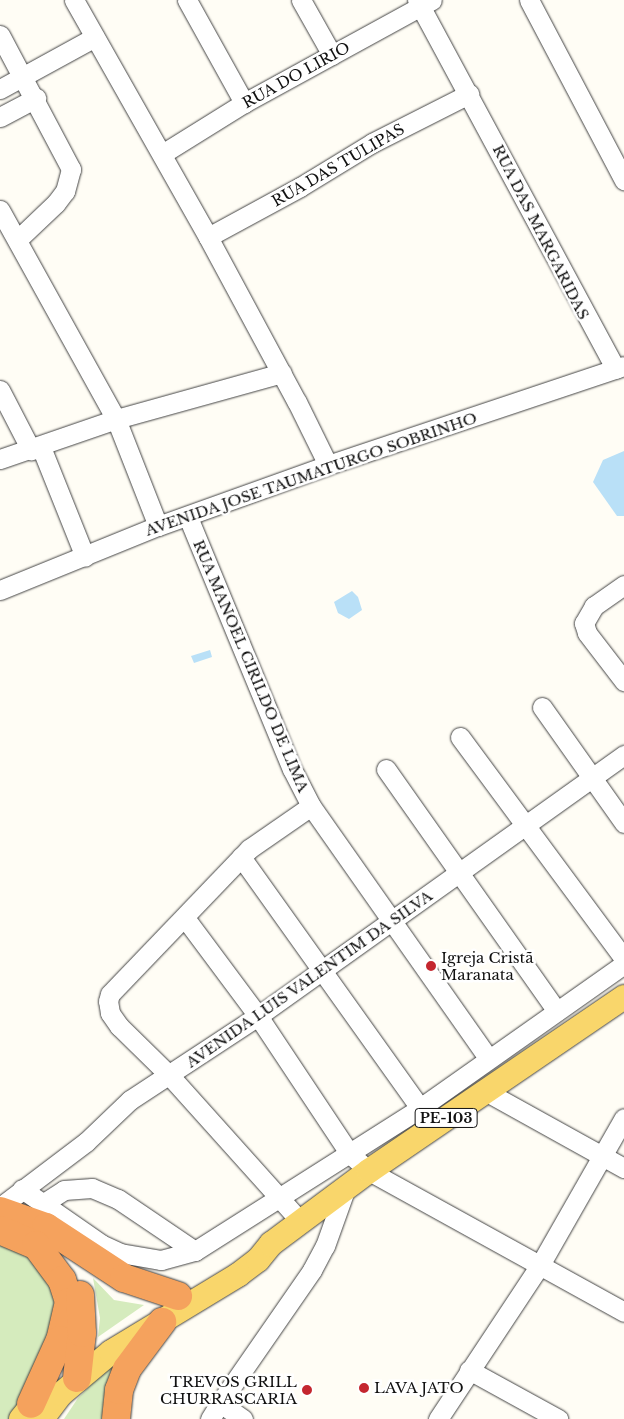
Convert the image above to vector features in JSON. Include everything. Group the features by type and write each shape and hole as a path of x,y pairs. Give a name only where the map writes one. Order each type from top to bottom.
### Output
{"highway":[{"path":"0,1212 45,1215 124,1278 178,1296"},
{"path":"0,1212 36,1245 57,1271 69,1302 60,1340 31,1414"},
{"path":"45,1215 67,1257 79,1286 82,1310 79,1368"},
{"path":"116,1419 120,1390 126,1369 162,1322"}],"main road":[{"name":"PE-103","path":"31,1414 79,1368 178,1296 228,1262 271,1244 369,1171 624,997"},
{"name":"PE-103","path":"162,1322 238,1275 258,1260 271,1244"},
{"path":"79,1368 111,1352 162,1322"}],"street":[{"path":"74,0 208,237 282,373 328,466"},
{"path":"187,0 244,103"},
{"path":"301,0 332,55"},
{"path":"529,0 624,180"},
{"name":"RUA DO LIRIO","path":"162,154 244,103 423,2"},
{"name":"RUA DAS MARGARIDAS","path":"423,2 546,244 620,367"},
{"path":"0,35 24,75 69,162 70,178 56,204 18,239"},
{"path":"0,89 95,37"},
{"name":"RUA DAS TULIPAS","path":"208,237 300,187 372,143 469,94"},
{"path":"0,117 36,98"},
{"path":"0,210 18,239 60,322 116,419 158,526"},
{"name":"AVENIDA JOSE TAUMATURGO SOBRINHO","path":"1,586 85,557 158,526 620,367"},
{"path":"0,459 116,419 282,373"},
{"path":"0,390 36,448 85,557"},
{"name":"RUA MANOEL CIRILDO DE LIMA","path":"188,517 288,760 311,806 488,1058"},
{"path":"624,585 594,606 584,623 587,633 624,681"},
{"path":"542,707 624,823"},
{"path":"460,737 624,959"},
{"name":"AVENIDA LUIS VALENTIM DA SILVA","path":"0,1212 22,1188 86,1142 104,1126 118,1109 258,1016 391,919 459,875 624,755"},
{"path":"386,769 459,875 557,1011"},
{"path":"301,1222 278,1201 170,1076 119,1026 108,1007 110,994 185,918 241,857 311,806"},
{"path":"241,857 323,969 420,1108"},
{"path":"185,918 258,1016 349,1153 369,1171 624,1312"},
{"path":"22,1188 45,1215 120,1253 161,1260 195,1251 278,1201 420,1108 488,1058 624,964"},
{"path":"436,1097 482,1093 624,1168"},
{"path":"438,1419 540,1265 624,1118"},
{"path":"45,1215 64,1190 76,1186 92,1188 118,1199 195,1251"},
{"path":"243,1419 215,1411 312,1270 325,1246 345,1190"},
{"path":"469,1370 558,1419"}],"green space":[{"path":"0,1239 40,1260 62,1307 18,1419 0,1419"},
{"path":"93,1278 114,1300 144,1305 98,1337 100,1318"},
{"path":"120,1356 105,1419 64,1419 78,1398"}],"water":[{"path":"624,451 624,516 617,516 593,482 603,460"},
{"path":"352,591 358,597 362,610 349,619 338,613 334,602"},
{"path":"210,650 212,657 194,663 191,656"}],"place":[{"name":"Igreja Cristã Maranata","path":"431,966"},
{"name":"LAVA JATO","path":"364,1388"},
{"name":"TREVOS GRILL CHURRASCARIA","path":"307,1390"}]}
